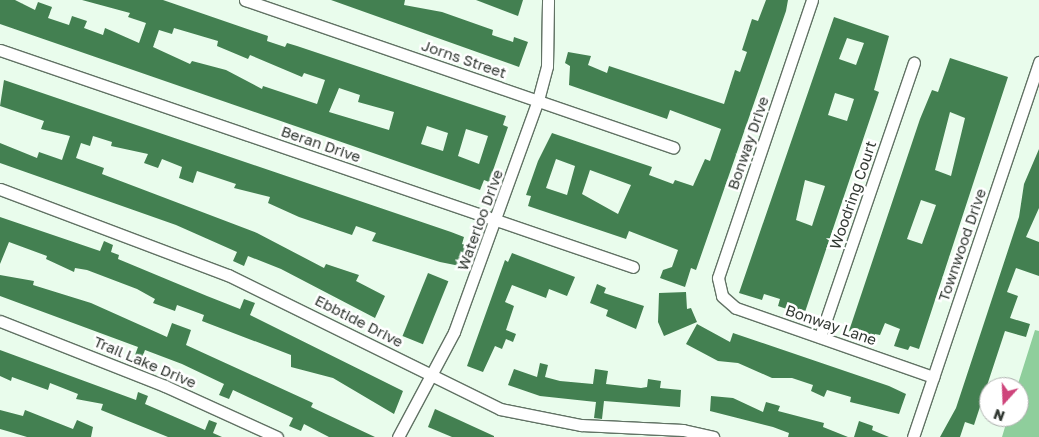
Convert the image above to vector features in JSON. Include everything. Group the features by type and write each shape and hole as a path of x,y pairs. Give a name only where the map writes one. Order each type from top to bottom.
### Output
{"street":[{"name":"Jorns Street","path":"245,0 673,147"},
{"name":"Waterloo Drive","path":"398,437 432,377 496,220 538,100 548,66 548,0"},
{"name":"Bonway Drive","path":"722,296 718,278 812,0"},
{"name":"Beran Drive","path":"0,50 633,266"},
{"name":"Townwood Drive","path":"913,437 1039,62"},
{"name":"Woodring Court","path":"820,337 914,63"},
{"name":"Ebbtide Drive","path":"0,190 228,275 347,330 432,377 500,409 531,418 581,425 683,430 713,437"},
{"name":"Bonway Lane","path":"722,296 736,308 933,376"},
{"name":"Trail Lake Drive","path":"0,321 166,386 276,437"}],"green space":[{"path":"1035,330 1039,331 1039,437 1002,437 1005,427 1029,427 1029,377 1020,377"}],"building":[{"path":"0,0 15,0 35,10 38,2 52,7 48,18 69,25 72,16 87,21 84,28 103,35 105,28 139,43 146,23 128,17 130,13 82,0 163,0 268,36 267,41 285,47 287,43 297,46 506,116 503,125 508,127 489,182 484,180 480,190 0,24","holes":["174,28 218,41 217,46 248,59 250,55 302,77 304,73 325,80 317,104 263,86 262,89 226,70 192,61 190,64 153,47 159,30 172,34","339,88 360,95 358,102 394,112 389,130 329,112","427,126 448,133 443,151 421,144","466,129 488,136 479,164 458,156"]},
{"path":"331,0 405,0 404,5 442,12 493,30 492,35 513,42 514,37 528,42 519,67"},
{"path":"476,0 523,0 518,16"},
{"path":"766,0 788,0 786,11 696,270 691,268 685,287 660,278 663,270 672,267 678,250 629,231 626,239 528,206 531,196 526,195 538,161 552,133 652,167 649,175 673,184 675,180 693,186 705,159 710,161 721,129 670,110 667,119 569,85 570,66 565,63 568,52 591,56 588,65 607,73 609,66 724,104 735,70 740,72 747,52 742,50 752,19 758,21","holes":["556,159 575,166 567,195 546,188","590,170 631,185 618,214 582,194"]},
{"path":"834,17 889,36 874,90 879,92 804,315 778,306 780,299 764,294 762,300 739,293","holes":["847,38 864,43 856,65 839,59","835,93 854,99 847,121 828,115","805,180 825,186 812,226 796,220"]},
{"path":"950,58 1008,77 919,349 910,346 908,350 894,346 900,329 885,323 880,335 875,334 873,339 849,331 920,119 932,90 938,92","holes":["950,112 965,118 951,176 935,170","921,200 936,205 922,244 907,239"]},
{"path":"4,80 451,232 464,237 462,244 468,246 460,266 440,262 372,241 376,233 356,226 352,235 299,217 268,203 270,197 234,188 236,184 197,171 193,183 179,178 182,167 162,159 158,168 144,163 148,154 111,146 112,142 93,136 90,146 81,143 76,158 104,168 102,174 257,233 324,268 326,264 359,275 356,281 385,296 375,318 281,269 248,256 244,266 233,261 237,252 176,225 0,163 0,143 37,158 39,152 62,160 70,136 41,129 44,121 0,106"},
{"path":"1039,149 1039,208 1026,237 1039,242 1039,276 1016,268 1007,292 1018,296 1010,318 1030,324 1026,337 1005,331 990,377 979,377 979,410 974,425 965,422 960,437 940,437 956,408 1019,217 1024,184"},
{"path":"0,217 100,251 104,241 113,245 111,252 119,255 118,259 207,296 240,309 244,299 255,303 250,315 403,391 394,414 333,378 291,367 291,355 202,321 204,315 177,305 175,311 153,303 155,299 137,289 87,270 75,268 74,272 46,259 47,256 9,242 0,264"},
{"path":"512,253 575,277 567,296 549,289 546,298 512,285 505,302 514,306 506,330 516,334 513,342 506,339 502,349 495,346 483,372 467,366 505,260 508,262"},
{"path":"428,273 448,281 423,344 403,336"},
{"path":"0,275 34,281 33,285 91,303 167,337 172,323 191,330 186,345 313,403 311,407 375,437 329,437 304,424 301,431 289,426 293,418 233,390 229,399 219,395 224,384 182,364 145,350 142,358 135,355 138,347 0,296"},
{"path":"597,284 606,288 604,293 644,306 636,329 606,316 608,310 590,303"},
{"path":"686,292 687,309 691,308 697,322 664,336 658,322 659,293"},
{"path":"697,324 730,342 733,333 889,386 906,394 899,414 850,402 851,397 827,390 824,397 811,391 813,385 792,378 772,378 738,363 718,361 686,344"},
{"path":"0,350 136,400 138,392 148,396 145,404 205,430 209,420 217,423 213,433 222,437 168,437 101,410 103,404 76,399 78,394 50,383 48,390 12,377 11,381 0,376"},
{"path":"540,363 548,365 545,377 560,381 593,384 595,369 608,371 606,384 641,388 647,387 648,379 661,381 660,388 681,390 680,407 604,401 602,419 594,418 596,402 540,396 508,385 514,369 537,377"},
{"path":"711,396 733,398 763,412 766,402 780,406 778,411 824,423 823,427 848,437 788,437 789,433 773,427 710,411"},
{"path":"435,409 494,437 452,437 428,427"},
{"path":"0,410 23,416 25,410 73,429 77,420 93,427 91,437 27,437 0,429"},
{"path":"859,421 873,426 872,430 889,437 854,437"}]}
